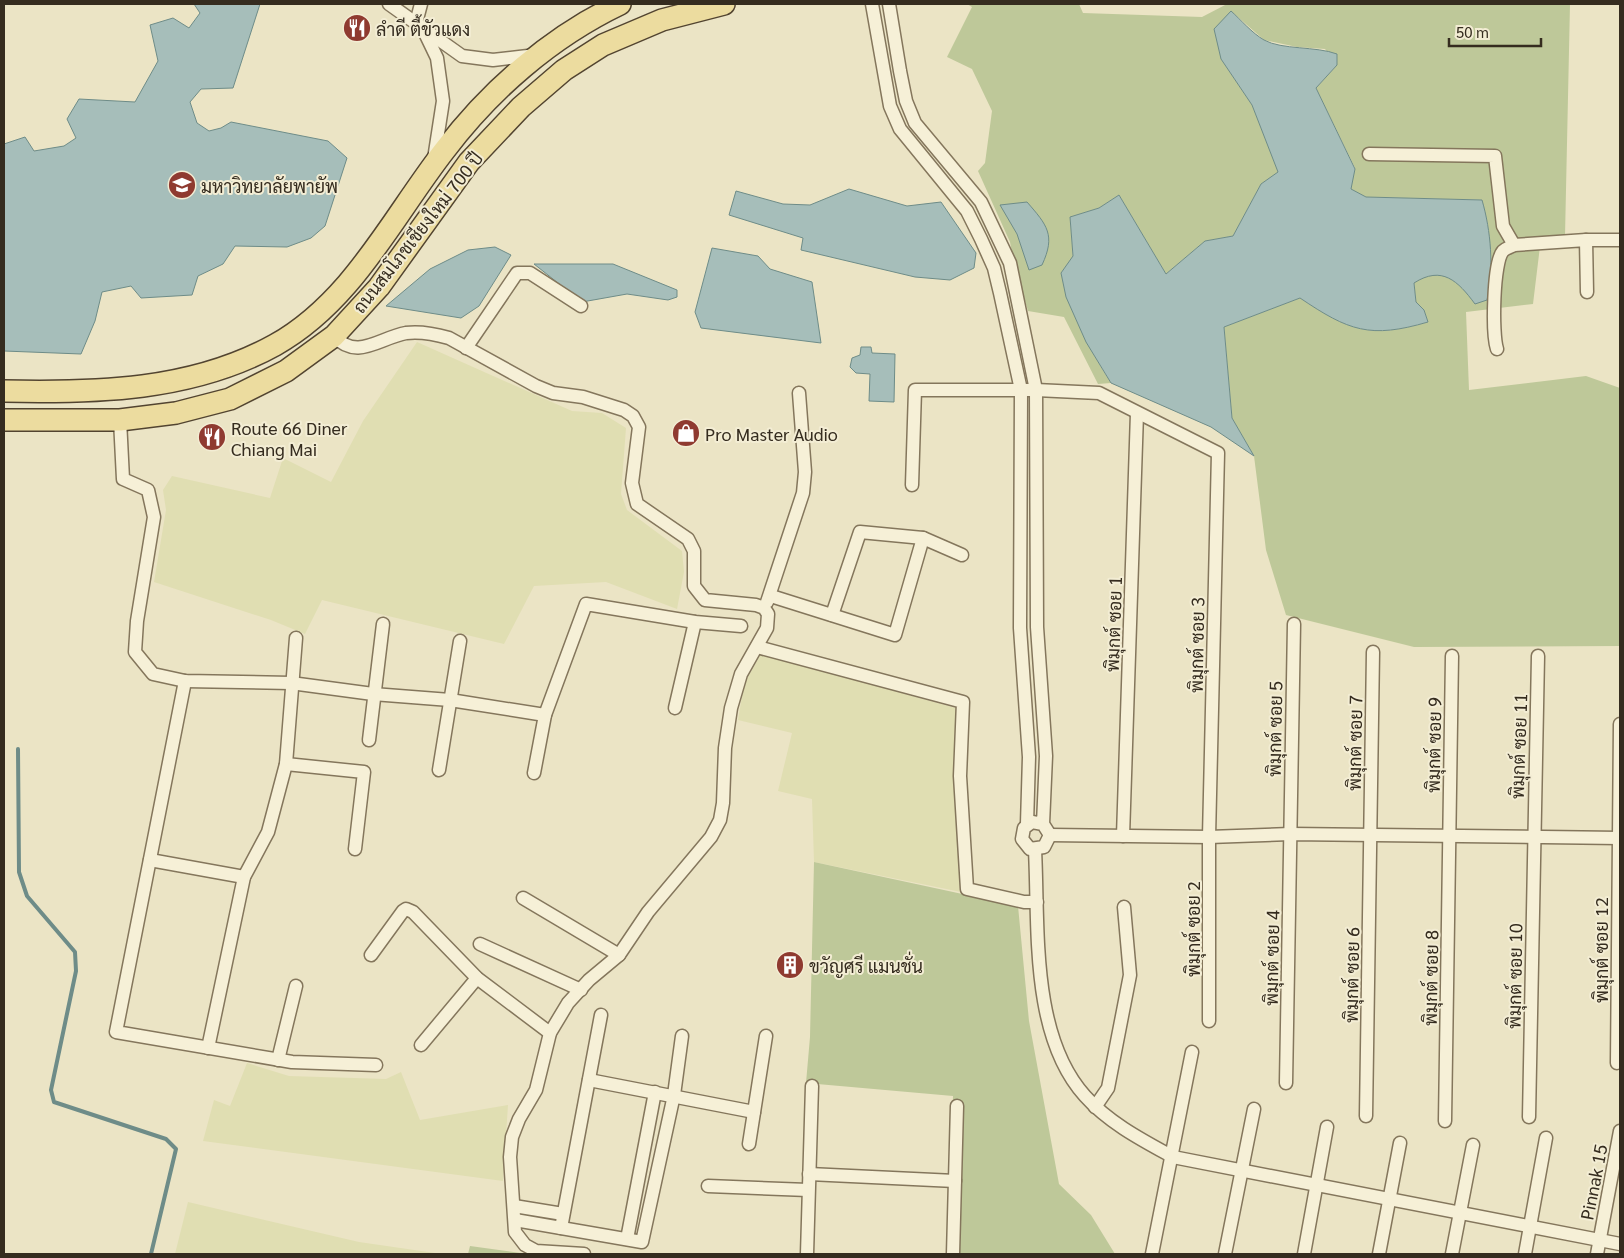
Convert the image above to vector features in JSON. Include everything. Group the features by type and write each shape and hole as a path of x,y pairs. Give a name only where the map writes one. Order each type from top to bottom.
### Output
{"main road":[{"name":"ถนนสมโภชเชียงใหม่ 700 ปี","path":"4,391 48,392 148,387 218,370 276,344 313,317 370,257 433,166 470,118 499,89 538,55 603,12 620,4"},
{"name":"ถนนสมโภชเชียงใหม่ 700 ปี","path":"4,420 120,420 176,413 230,399 286,371 334,336 379,287 469,162 498,130 564,70 603,45 662,20 724,4"}],"street":[{"path":"389,4 462,56 494,60 538,55"},
{"path":"421,4 420,26 437,58 443,101 433,166"},
{"path":"872,4 890,106 900,129 968,211 994,268 1021,390 1020,628 1029,757 1028,824 1022,834 1022,839 1027,847 1035,850 1047,845 1050,835 1043,824 1046,756 1037,627 1036,390 1010,262 982,202 915,123 906,101 889,4"},
{"path":"1368,154 1495,156 1503,226 1514,245"},
{"path":"930,167 943,156"},
{"path":"1586,240 1587,292"},
{"path":"1497,349 1494,302 1500,258 1503,251 1514,245 1586,240 1620,240"},
{"path":"466,348 517,273 530,273 581,306"},
{"path":"334,336 342,346 354,349 392,336 418,332 448,338 536,386 553,393 583,397 624,410 633,416 639,427 632,483 637,504 688,539 694,551 694,586 705,600 756,605 764,608 768,614 769,621 757,647 741,674 731,708 725,748 723,803 720,820 711,837 648,912 619,955 568,1003 550,1033 536,1090 519,1119 512,1137 510,1156 515,1232 524,1245 536,1251 584,1254"},
{"path":"912,485 915,390 1036,390 1099,393 1137,412"},
{"path":"764,608 771,596 803,493 805,472 799,393"},
{"name":"พิมุกต์ ซอย 3","path":"1137,412 1218,453 1209,837"},
{"name":"พิมุกต์ ซอย 1","path":"1123,836 1137,412"},
{"path":"120,420 124,479 148,490 154,517 137,621 135,652 153,674 185,680 291,683 373,694 450,700 545,715"},
{"path":"832,615 860,532 923,538 962,555"},
{"path":"771,596 895,635 923,538"},
{"path":"1020,540 1037,540"},
{"path":"534,773 545,715 586,604 695,622 741,626"},
{"path":"675,708 695,622"},
{"path":"369,740 373,694 383,624"},
{"name":"พิมุกต์ ซอย 5","path":"1290,834 1294,624"},
{"path":"208,1048 244,877 268,832 286,764 296,638"},
{"path":"439,770 460,641"},
{"path":"757,647 963,702 960,776 967,889 1024,902 1037,902"},
{"name":"พิมุกต์ ซอย 7","path":"1370,835 1373,652"},
{"name":"พิมุกต์ ซอย 9","path":"1449,835 1452,656"},
{"name":"พิมุกต์ ซอย 11","path":"1534,836 1538,656"},
{"path":"185,680 116,1032 278,1060 376,1065"},
{"path":"1024,683 1041,682"},
{"name":"พิมุกต์ ซอย 12","path":"1617,1063 1620,724"},
{"path":"286,764 364,772 355,849"},
{"path":"1028,824 1035,822 1043,824"},
{"path":"1050,835 1209,837 1290,834 1619,838"},
{"name":"พิมุกต์ ซอย 4","path":"1286,1083 1290,834"},
{"name":"พิมุกต์ ซอย 6","path":"1366,1116 1370,835"},
{"name":"พิมุกต์ ซอย 8","path":"1445,1121 1449,835"},
{"name":"พิมุกต์ ซอย 10","path":"1529,1117 1534,836"},
{"name":"พิมุกต์ ซอย 2","path":"1209,837 1210,1021"},
{"path":"1035,850 1041,989 1046,1017 1068,1071 1084,1094 1095,1106 1132,1134 1173,1157 1620,1244"},
{"path":"150,860 244,877"},
{"path":"523,898 619,955"},
{"path":"1095,1106 1108,1088 1130,975 1124,907"},
{"path":"371,955 406,910 413,912 438,940 477,978 550,1033"},
{"path":"480,944 580,990"},
{"path":"421,1045 477,978"},
{"path":"278,1060 296,986"},
{"path":"561,1228 601,1015"},
{"path":"515,1220 642,1242 674,1095 682,1036"},
{"path":"749,1144 766,1036"},
{"path":"1152,1254 1173,1157 1192,1052"},
{"path":"589,1080 754,1112"},
{"path":"807,1254 812,1086"},
{"path":"627,1239 655,1092"},
{"path":"953,1254 957,1106"},
{"path":"1225,1254 1254,1109"},
{"path":"1304,1254 1326,1127"},
{"name":"Pinnak 15","path":"1597,1254 1620,1131"},
{"path":"1525,1254 1546,1138"},
{"path":"1379,1254 1400,1143"},
{"path":"1452,1254 1473,1145"},
{"path":"809,1174 955,1181"},
{"path":"708,1186 808,1190"},
{"path":"514,1206 563,1214"}],"shaded area":[{"path":"417,342 572,411 602,413 626,428 621,494 627,510 682,551 684,572 677,609 606,582 534,586 504,644 322,600 305,634 271,620 154,582 166,510 163,490 172,476 270,498 283,458 331,482 363,421"},
{"path":"761,654 959,709 953,778 961,892 814,862 812,799 778,791 792,733 738,720 744,684"},
{"path":"247,1063 289,1076 386,1079 401,1072 420,1120 508,1105 503,1181 203,1141 214,1100 230,1106"},
{"path":"188,1202 359,1242 442,1254 175,1254"}],"green space":[{"path":"967,4 1079,4 1083,13 1202,17 1227,4 1570,4 1565,236 1541,238 1533,304 1466,312 1469,390 1586,376 1620,388 1620,646 1414,647 1286,615 1266,550 1254,456 1232,418 1224,327 1300,298 1333,318 1361,329 1375,331 1408,327 1428,322 1424,310 1416,302 1414,282 1433,275 1442,275 1456,282 1476,304 1491,276 1488,225 1482,200 1366,197 1350,189 1355,168 1316,88 1337,65 1325,49 1297,47 1264,40 1231,11 1221,59 1252,105 1279,172 1261,184 1233,236 1205,241 1166,274 1119,195 1099,208 1070,217 1073,257 1061,273 1075,317 1095,357 1111,383 1098,384 1064,317 1028,311 1010,242 978,171 985,163 992,111 972,69 947,57 972,7"},
{"path":"814,862 1018,906 1029,1021 1059,1184 1091,1215 1115,1254 949,1254 953,1096 806,1083 810,1037"},
{"path":"470,1246 528,1254 468,1254"}],"water":[{"path":"194,4 260,4 233,88 201,89 190,102 197,123 209,131 221,128 231,122 328,141 347,158 325,226 311,238 287,247 235,246 223,264 198,276 192,295 141,298 131,286 102,292 95,321 81,354 4,351 4,144 25,137 34,151 64,146 76,138 67,119 79,99 135,102 158,61 150,25 173,18 189,28 200,13"},
{"path":"1231,11 1255,34 1271,43 1337,54 1337,65 1316,88 1355,169 1351,189 1366,197 1482,200 1488,224 1491,262 1487,300 1475,304 1462,288 1449,278 1433,275 1414,283 1416,302 1424,310 1428,322 1408,327 1375,331 1361,329 1333,318 1300,298 1224,327 1232,418 1254,456 1211,427 1111,383 1086,342 1066,297 1061,273 1073,256 1070,217 1099,208 1119,195 1166,274 1205,241 1233,236 1261,184 1278,172 1252,105 1221,59 1214,29"},
{"path":"849,189 907,206 941,202 976,253 974,268 950,280 915,277 801,250 803,238 729,215 736,191 783,204 810,205"},
{"path":"1027,202 1040,217 1049,238 1042,265 1029,270 1017,234 1000,205"},
{"path":"495,247 511,255 479,306 461,318 386,306 430,269 468,250"},
{"path":"712,248 758,256 770,269 812,282 821,343 701,328 695,312"},
{"path":"534,264 613,264 677,290 677,297 668,300 627,294 582,302"},
{"path":"861,347 871,347 872,353 895,354 894,402 869,401 870,374 856,373 850,367 852,358 860,355"}],"waterway":[{"path":"18,749 19,872 27,896 75,952 76,971 51,1090 54,1102 166,1139 176,1149 151,1254"}],"place":[{"name":"ลำดี ตี้ขัวแดง","path":"357,28"},
{"name":"มหาวิทยาลัยพายัพ","path":"182,185"},
{"name":"Pro Master Audio","path":"686,433"},
{"name":"Route 66 Diner Chiang Mai","path":"212,437"},
{"name":"ขวัญศรี แมนชั่น","path":"790,965"}]}
